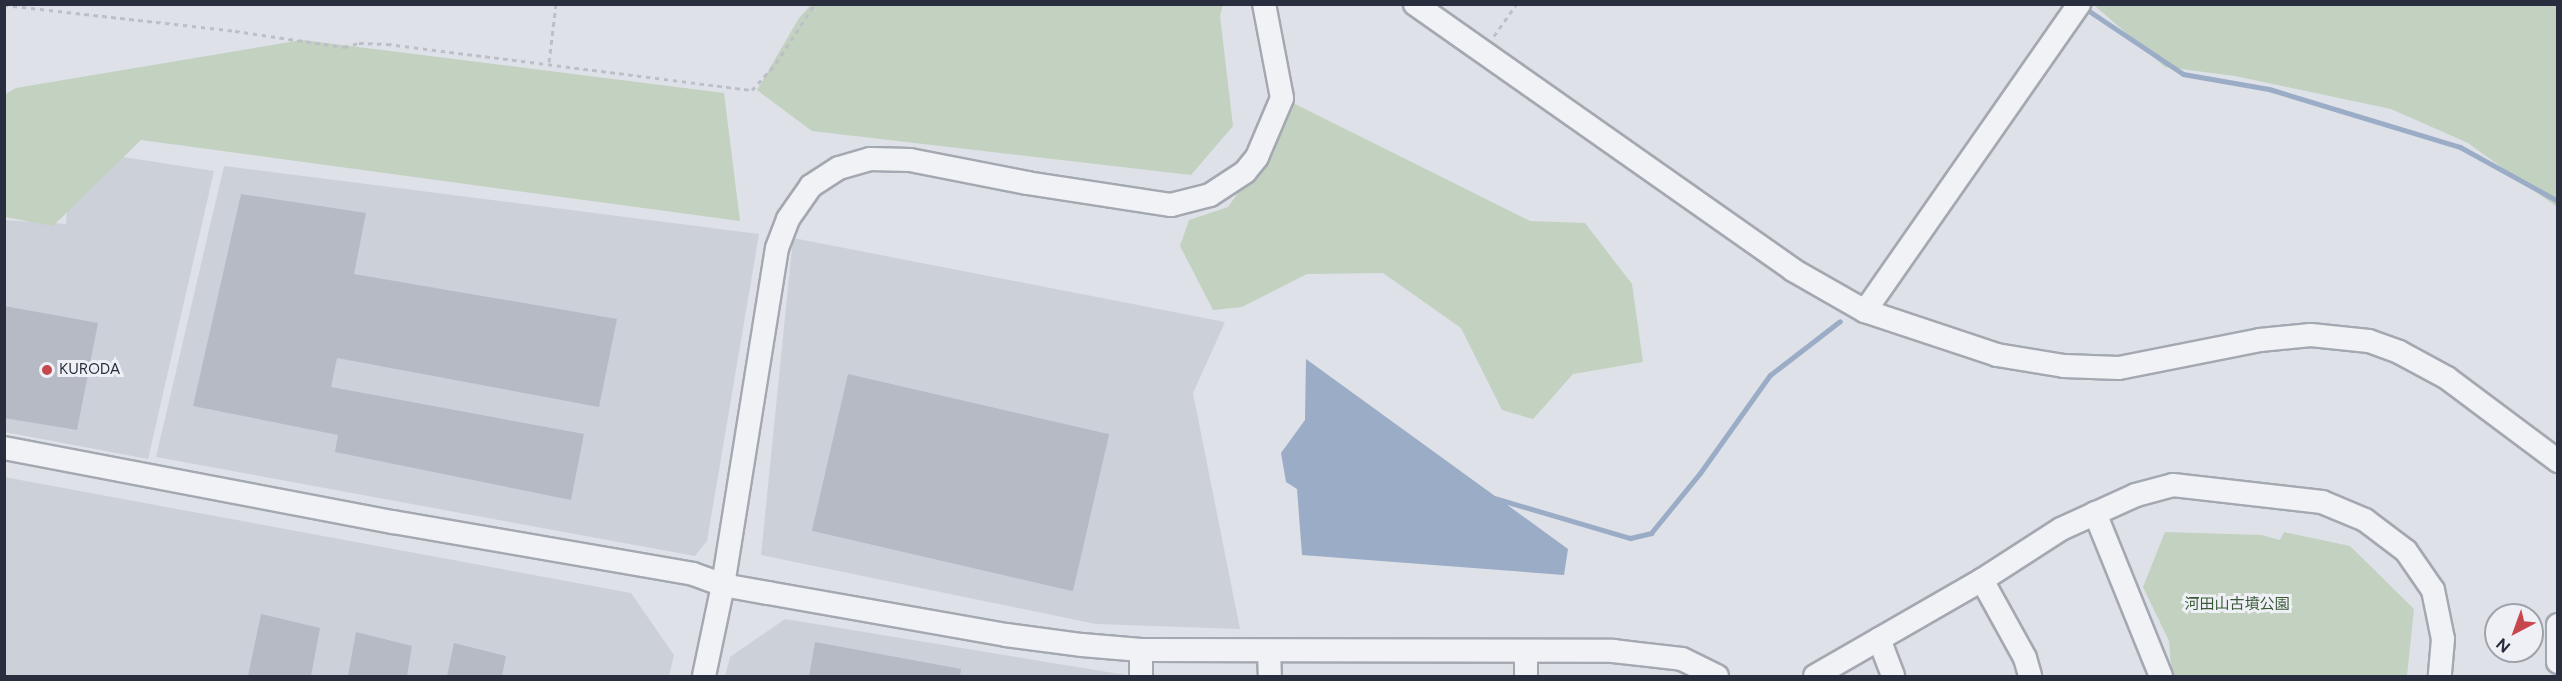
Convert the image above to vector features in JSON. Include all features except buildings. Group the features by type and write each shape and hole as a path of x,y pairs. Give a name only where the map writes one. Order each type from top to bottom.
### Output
{"street":[{"path":"704,676 723,585 777,248 788,219 811,186 839,168 880,159 910,160 1027,183 1171,206 1210,195 1245,172 1257,157 1282,98 1264,4"},
{"path":"1415,4 1792,270 1864,311 1997,355 2064,366 2119,368 2260,340 2311,335 2369,341 2399,352 2447,378 2558,462"},
{"path":"1864,311 2078,6"},
{"path":"4,448 393,522 693,574 723,585 1006,635 1141,650 1612,651 1682,659 1718,676"},
{"path":"1815,676 1982,580 2061,529 2136,495 2173,485 2322,502 2365,520 2406,550 2433,591 2443,639 2440,676"},
{"path":"2095,513 2162,676"},
{"path":"1982,580 2025,658 2030,676"},
{"path":"2558,625 2558,662"},
{"path":"1879,639 1893,676"},
{"path":"1141,650 1141,676"},
{"path":"1269,651 1270,676"},
{"path":"1526,651 1526,676"}],"path":[{"path":"549,62 556,4"},
{"path":"4,5 235,31 344,47 359,43 387,44 549,62 752,90 776,63 815,4"},
{"path":"1483,52 1516,4"}],"shaded area":[{"path":"71,149 214,171 148,459 5,432 4,220 66,224"},
{"path":"224,166 759,234 707,541 695,556 156,457"},
{"path":"793,238 1225,322 1193,393 1240,629 1096,624 761,555"},
{"path":"4,477 631,593 674,655 669,676 5,676"},
{"path":"785,619 1126,676 725,676 730,657"}],"green space":[{"path":"811,5 1223,5 1220,16 1233,126 1191,175 812,131 757,90 799,18"},
{"path":"2094,5 2557,5 2557,207 2468,143 2391,109 2235,76 2165,67"},
{"path":"302,40 724,93 740,221 141,140 53,226 5,217 5,94 16,88"},
{"path":"1289,101 1530,221 1585,223 1632,284 1643,362 1573,374 1533,419 1502,410 1461,328 1383,273 1307,274 1242,307 1213,310 1180,246 1189,220 1228,207 1270,148"},
{"name":"河田山古墳公園","path":"2165,532 2261,535 2280,540 2284,532 2350,546 2414,609 2407,676 2172,676 2169,641 2143,587"}],"water":[{"path":"1306,359 1568,549 1564,575 1302,555 1297,489 1286,482 1281,453 1305,420"}],"waterway":[{"path":"2083,7 2183,74 2269,89 2460,147 2558,201"},
{"path":"1494,498 1630,538 1651,533 1700,473 1770,375 1840,321"}],"place":[{"name":"KURODA","path":"47,370"}]}
